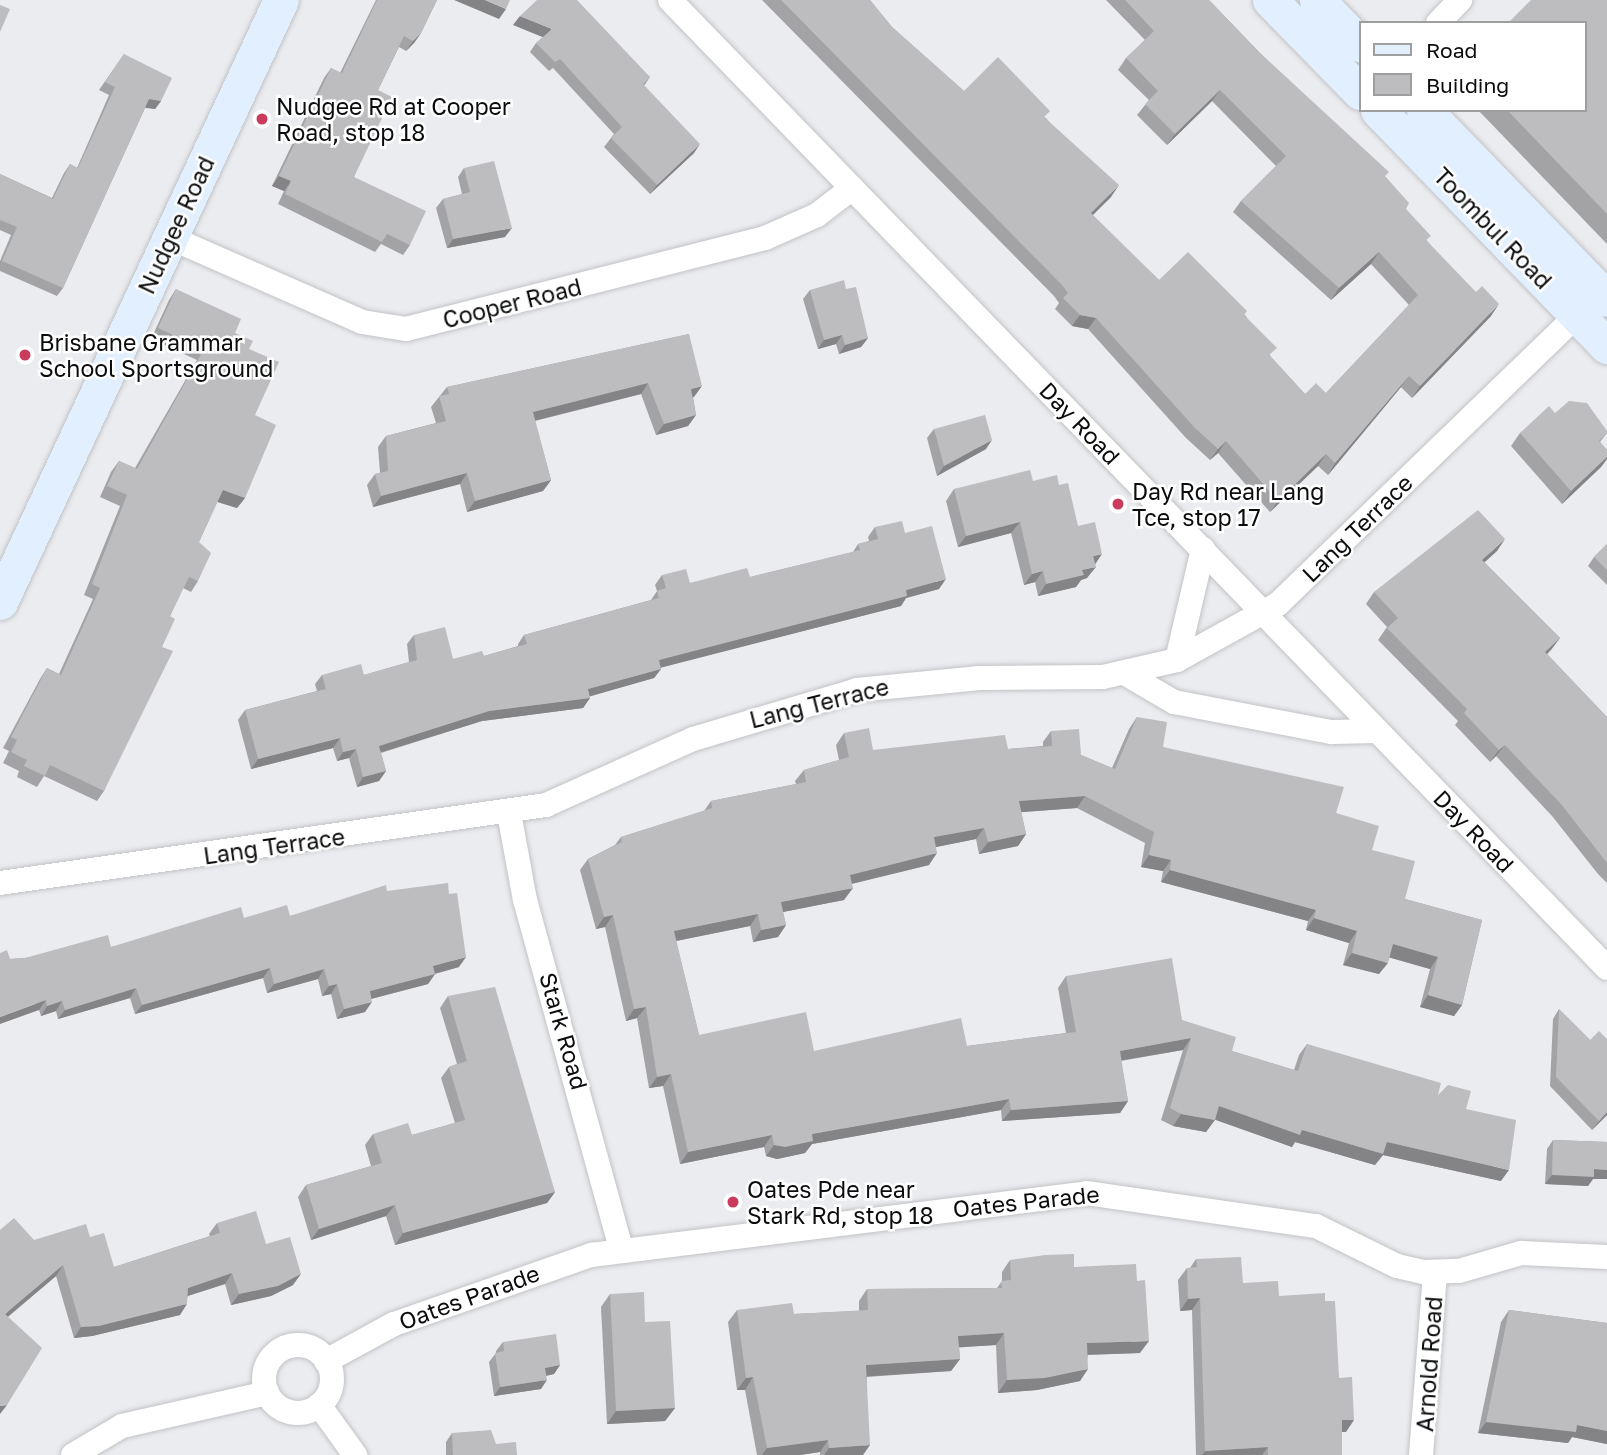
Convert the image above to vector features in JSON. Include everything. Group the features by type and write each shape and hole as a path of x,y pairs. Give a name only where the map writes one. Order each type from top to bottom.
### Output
{"main road":[{"name":"Nudgee Road","path":"0,602 281,0"},
{"path":"1269,0 1358,90"},
{"path":"1317,0 1358,42"},
{"name":"Toombul Road","path":"1380,112 1595,302"},
{"name":"Toombul Road","path":"1426,112 1595,302 1607,346"}],"street":[{"name":"Day Road","path":"670,0 1607,968"},
{"path":"1440,21 1460,0"},
{"name":"Cooper Road","path":"171,238 362,322 406,329 765,238 817,215 852,188"},
{"name":"Lang Terrace","path":"0,883 509,813 577,794 730,725 857,690 1126,674 1177,660 1264,614 1595,302"},
{"path":"1177,660 1203,549"},
{"path":"1126,674 1174,702 1332,732 1377,731"},
{"name":"Stark Road","path":"509,813 525,900 621,1249"},
{"name":"Oates Parade","path":"326,1361 394,1324 621,1249 1113,1193 1316,1226 1397,1266 1435,1273 1521,1253 1607,1257"},
{"name":"Arnold Road","path":"1421,1455 1435,1273"},
{"path":"310,1347 326,1361 332,1379 319,1405 290,1411 267,1393 265,1370 277,1352 310,1347"},
{"path":"73,1455 122,1426 267,1393"},
{"path":"319,1405 355,1455"}],"building":[{"path":"377,0 437,0 421,33 413,41 404,36 378,90 392,97 354,177 426,211 410,245 387,234 382,242 285,194 291,181 279,176 331,68 342,73"},
{"path":"485,0 510,0 506,9"},
{"path":"537,0 577,0 650,77 643,84 700,144 657,185 611,138 622,127 560,59 555,62 536,43 552,29 520,16"},
{"path":"781,0 870,0 892,27 964,91 998,57 1050,111 1044,117 1119,185 1091,213 1159,280 1188,252 1247,311 1244,315 1277,348 1269,355 1305,394 1316,383 1326,393 1418,295 1379,252 1339,288 1241,201 1286,156 1220,90 1175,134 1145,104 1158,91 1126,58 1154,31 1125,0 1209,0 1259,52 1389,172 1385,176 1409,203 1406,209 1431,236 1426,240 1476,292 1482,286 1499,304 1420,386 1409,376 1335,463 1326,454 1278,501 1226,441 1218,449 1194,427 1096,318 1080,315 1063,298 1068,293 1062,285"},
{"path":"1531,0 1607,0 1607,214 1509,112 1586,112 1586,21 1510,21"},
{"path":"0,5 10,9 0,32"},
{"path":"124,54 172,78 161,101 149,99 63,288 2,261 17,227 0,220 0,174 53,199 70,164 78,168 115,87 105,82"},
{"path":"494,161 512,228 453,239 443,199 470,192 464,168"},
{"path":"844,280 846,289 856,287 868,338 845,345 842,335 824,340 810,290"},
{"path":"176,289 241,319 235,333 253,341 249,349 279,362 255,415 276,425 245,498 223,490 199,542 211,553 198,581 189,577 170,616 175,619 162,647 173,651 104,791 50,765 45,776 24,766 27,760 11,752 17,740 11,737 47,668 61,675 100,588 92,584 127,495 107,486 119,461 137,469 204,349 158,328"},
{"path":"689,334 702,386 691,389 696,415 664,424 648,383 533,412 551,480 475,501 467,473 381,496 375,474 388,471 386,436 446,421 439,396 449,394 447,387"},
{"path":"1569,401 1587,403 1607,431 1599,441 1607,450 1607,457 1571,491 1520,433 1549,406 1555,413"},
{"path":"985,415 992,440 944,466 934,429"},
{"path":"1030,470 1033,481 1057,475 1059,485 1068,483 1078,526 1095,522 1102,554 1093,556 1096,567 1082,570 1084,575 1046,584 1043,571 1032,574 1020,522 966,536 954,489"},
{"path":"1478,510 1505,539 1482,560 1560,638 1545,652 1607,717 1607,863 1561,804 1505,745 1499,750 1464,713 1467,709 1387,628 1398,618 1374,592"},
{"path":"902,521 905,533 932,526 946,579 906,590 907,596 659,660 661,669 588,689 590,698 489,711 379,746 386,771 363,777 356,749 343,752 340,738 258,759 245,710 326,689 322,675 361,664 364,675 417,660 414,635 445,627 453,659 482,651 484,656 527,644 524,635 659,598 657,591 666,588 662,575 686,569 690,583 747,568 750,577 860,550 858,544 878,539 875,527"},
{"path":"1607,544 1607,570 1594,557"},
{"path":"1137,717 1167,722 1163,747 1344,787 1336,813 1379,826 1372,850 1415,861 1405,899 1482,920 1462,1005 1428,995 1438,957 1393,944 1388,963 1352,953 1357,931 1314,918 1316,910 1170,870 1171,860 1149,855 1154,832 1085,796 1019,801 1026,834 988,842 984,828 934,837 937,853 850,875 853,888 781,902 786,925 761,930 758,914 674,931 699,1035 806,1012 814,1051 961,1018 967,1046 1076,1032 1066,976 1172,958 1182,1020 1236,1037 1232,1051 1298,1071 1307,1044 1441,1083 1438,1095 1448,1085 1471,1091 1466,1109 1516,1120 1509,1170 1387,1142 1383,1154 1302,1130 1300,1135 1219,1106 1215,1120 1181,1114 1170,1108 1191,1038 1120,1051 1128,1101 1011,1110 1009,1099 812,1134 813,1141 785,1147 774,1145 772,1135 688,1152 671,1074 657,1077 646,1007 634,1009 613,915 604,917 588,859 622,842 621,837 712,808 711,801 806,782 804,770 849,757 844,733 869,728 873,750 1005,735 1008,749 1052,746 1051,731 1079,729 1081,755 1115,769"},
{"path":"448,883 449,894 457,893 466,957 433,966 435,974 370,991 372,1002 344,1009 337,984 329,986 324,969 274,984 270,968 142,1005 136,988 65,1010 62,1001 47,1006 46,1000 0,1017 0,953 7,950 10,959 25,958 108,935 111,947 241,907 244,918 287,905 290,916 386,885 387,891"},
{"path":"495,987 555,1192 403,1233 395,1205 319,1229 306,1185 382,1163 373,1134 408,1123 412,1135 465,1120 449,1067 467,1061 448,996"},
{"path":"1559,1009 1590,1040 1599,1031 1607,1039 1607,1112 1599,1121 1556,1077"},
{"path":"1553,1140 1607,1142 1607,1170 1594,1169 1594,1177 1552,1175"},
{"path":"256,1211 266,1244 290,1237 301,1274 278,1286 239,1294 232,1273 188,1288 187,1304 99,1326 81,1327 63,1265 5,1314 42,1348 7,1405 0,1406 0,1230 14,1218 34,1240 86,1224 90,1237 104,1233 114,1267 220,1233 217,1223"},
{"path":"1074,1254 1074,1267 1136,1264 1137,1281 1145,1280 1149,1341 1087,1343 1088,1369 1045,1378 1007,1380 1004,1333 958,1336 960,1359 866,1365 870,1445 829,1448 828,1440 767,1448 753,1377 746,1378 737,1310 792,1303 794,1314 868,1310 867,1289 1002,1288 1001,1281 1011,1280 1010,1260"},
{"path":"1241,1257 1243,1283 1278,1281 1279,1296 1325,1293 1325,1301 1335,1301 1339,1378 1352,1377 1354,1420 1342,1420 1342,1455 1268,1455 1268,1447 1205,1451 1200,1298 1188,1299 1187,1268 1197,1267 1196,1259"},
{"path":"644,1292 645,1322 670,1321 675,1408 616,1411 610,1294"},
{"path":"1509,1310 1607,1323 1607,1431 1577,1425 1576,1432 1486,1422"},
{"path":"556,1334 560,1365 545,1368 547,1380 500,1387 495,1353 504,1351 503,1342"},
{"path":"491,1430 496,1444 516,1442 517,1455 453,1455 452,1433"}],"place":[{"name":"Nudgee Rd at Cooper Road, stop 18","path":"262,119"},
{"name":"Brisbane Grammar School Sportsground","path":"25,355"},
{"name":"Day Rd near Lang Tce, stop 17","path":"1118,504"},
{"name":"Oates Pde near Stark Rd, stop 18","path":"733,1202"}]}
